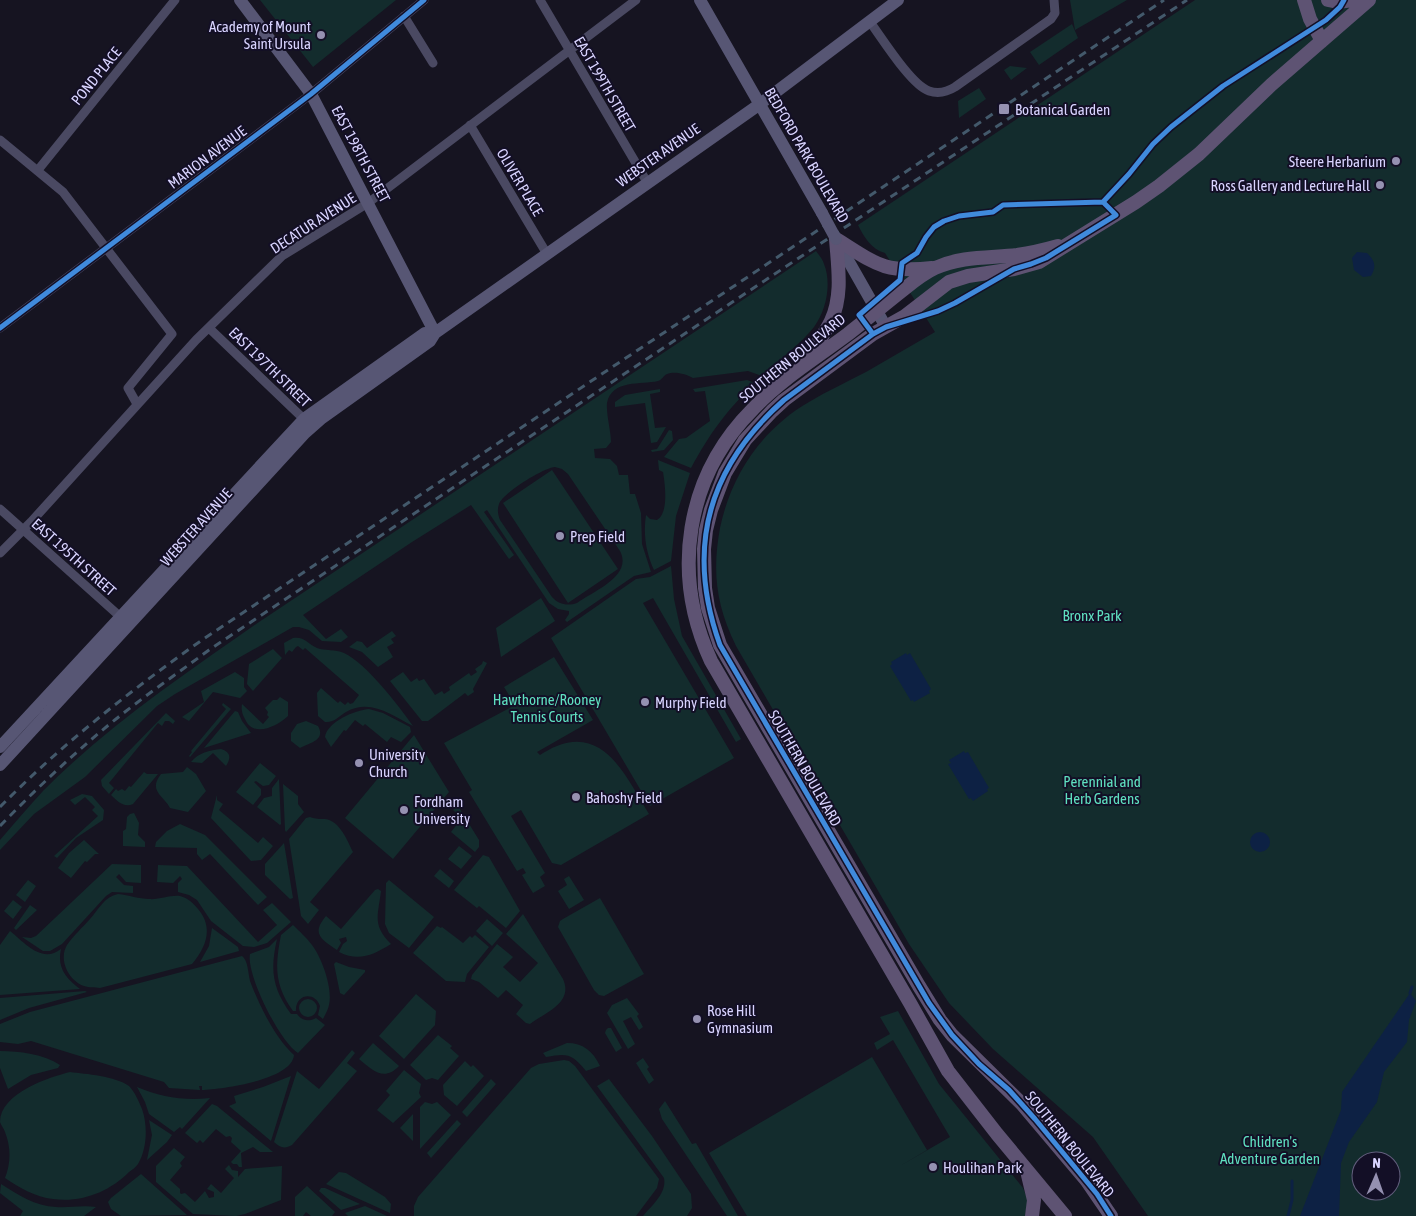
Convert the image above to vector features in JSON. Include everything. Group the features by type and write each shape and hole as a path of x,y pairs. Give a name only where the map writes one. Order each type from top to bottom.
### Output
{"main road":[{"name":"EAST 198TH STREET","path":"240,0 311,94 435,333"},
{"name":"BEDFORD PARK BOULEVARD","path":"700,0 886,327"},
{"name":"WEBSTER AVENUE","path":"0,747 258,484 308,423 430,341 435,333 760,104 898,0"},
{"path":"1304,0 1310,19 1322,41"},
{"path":"1328,0 1338,2 1352,0"},
{"name":"SOUTHERN BOULEVARD","path":"1111,1216 1092,1187 1022,1104 965,1050 940,1020 729,663 720,645 708,608 703,569 706,530 717,491 735,455 758,425 784,400 873,334 905,316 949,282 968,276 1003,271 1046,258 1136,202 1183,167 1212,142 1258,96 1369,0"},
{"path":"836,239 871,262 883,267 902,270 935,268"},
{"path":"796,373 828,327 836,307 839,284 836,239"},
{"name":"SOUTHERN BOULEVARD","path":"1065,1216 948,1071 720,678 702,643 696,624 692,607 688,566 692,527 701,490 716,458 741,421 764,397 877,312 915,280 935,268 968,258 1023,254 1069,243"},
{"name":"WEBSTER AVENUE","path":"0,765 125,621"},
{"path":"1026,1170 1034,1200 1032,1216"}],"street":[{"name":"POND PLACE","path":"38,170 175,0"},
{"name":"MARION AVENUE","path":"0,328 311,94 424,0"},
{"name":"EAST 199TH STREET","path":"540,0 647,182"},
{"name":"DECATUR AVENUE","path":"0,552 31,522 196,340 282,256 368,203 636,0"},
{"path":"870,22 912,79 924,89 934,92 950,90 1050,19 1055,13 1054,0"},
{"path":"404,16 433,63"},
{"name":"OLIVER PLACE","path":"470,125 547,254"},
{"path":"0,140 63,192 172,334 128,388 137,404"},
{"name":"EAST 197TH STREET","path":"209,328 308,423"},
{"name":"EAST 195TH STREET","path":"0,509 125,621"}],"green space":[{"name":"Academy of Mount Saint Ursula","path":"260,0 396,0 313,67"},
{"path":"1070,0 1127,0 1075,30"},
{"name":"Bronx Park","path":"1195,0 1416,0 1416,1216 1148,1216 1093,1137 993,1049 949,1003 909,944 736,646 720,602 716,559 725,508 732,490 751,455 763,440 792,413 935,332 885,253 872,246 858,225"},
{"path":"1072,24 1078,38 1039,65 1030,52"},
{"path":"1010,66 1027,68 1011,80 1004,70"},
{"path":"979,88 986,99 959,118 958,101"},
{"path":"816,251 821,258 828,280 828,289 825,305 818,321 802,340 762,376 748,371 693,378 680,373 670,373 658,381 628,384 615,390 610,395 607,407 611,442 606,448 594,449 595,458 610,459 617,466 619,475 628,475 630,494 635,494 641,513 642,544 651,572 634,576 567,622 565,620 569,611 558,609 549,603 487,510 484,512 514,555 509,559 471,505 303,615 326,639 341,629 348,637 341,642 322,641 309,630 293,627 175,694 157,706 85,777 34,814 0,850 0,840 67,767 147,702 259,622","holes":["549,468 562,469 568,474 620,551 623,560 617,575 610,582 577,603 570,604 561,603 552,597 500,520 498,512 502,499 524,482"]},
{"path":"747,380 755,383 719,423 691,468 664,457 679,439 686,438 710,421 705,391 695,392 693,389"},
{"path":"660,389 660,392 650,394 655,428 666,427 657,442 651,443 645,403 615,407 615,402 625,395"},
{"path":"669,430 672,431 673,440 664,450 652,452 651,450 657,449"},
{"path":"658,460 690,473 676,516 671,561 654,570 647,550 645,529 646,515 650,519 657,520 661,516 665,505 664,477 663,472 659,470"},
{"name":"Prep Field","path":"552,470 618,569 568,603 503,503"},
{"name":"Murphy Field","path":"671,566 674,599 682,636 741,739 736,742 653,598 643,603 734,758 650,806 551,638 636,579 650,577"},
{"path":"541,598 555,621 501,657 496,628"},
{"path":"392,631 396,636 391,639 394,643 387,647 393,657 378,667 362,652 349,647 357,641 362,642 367,648"},
{"path":"293,638 303,639 320,649 341,652 353,658 382,686 413,726 389,713 372,707 355,708 334,720 325,722 318,716 317,693 321,688 338,703 340,701 345,705 348,702 350,704 353,703 359,695 305,648 303,650 298,646 292,652 289,650 285,655 284,643"},
{"path":"273,649 282,658 253,691 247,684 249,664"},
{"name":"Hawthorne/Rooney Tennis Courts","path":"554,657 593,720 537,752 540,755 555,747 574,742 589,744 602,750 614,760 624,773 649,814 561,865 552,863 521,810 511,816 545,873 540,877 545,886 533,893 522,875 526,873 523,868 517,871 469,792 472,790 444,743 515,705 504,687"},
{"path":"483,661 487,663 473,689 474,692 468,696 465,693 428,721 422,721 390,681 403,672 411,682 417,678 419,681 424,679 435,695 442,691 444,694 450,690 449,687 469,673 471,676 477,672 475,669"},
{"path":"235,672 244,678 244,687 247,691 240,698 213,692 189,721 182,717 204,702 201,691"},
{"path":"280,697 288,702 288,716 277,724 265,729 253,728 249,725 242,713 242,704 263,724 269,717 265,708 273,700 277,700"},
{"path":"223,703 231,709 190,757 191,751 226,709 222,705"},
{"path":"369,709 383,713 410,727 411,732 401,742 391,737 387,742 365,724 363,726 355,720 346,731 344,730 331,747 325,737 331,726 349,714"},
{"path":"235,711 238,712 251,733 204,748"},
{"path":"166,713 175,721 173,724 165,721 162,726 158,723 109,783 114,788 109,794 102,786 101,780"},
{"path":"306,721 318,726 320,735 312,743 300,748 291,741 291,733 297,724"},
{"path":"414,735 449,792 393,859 345,818"},
{"path":"221,749 227,752 229,756 226,766 213,753 202,763 191,762 204,752"},
{"path":"260,763 276,776 269,785 263,786 256,781 254,782 261,789 261,795 253,805 236,792"},
{"path":"187,767 196,774 206,791 188,812 170,808 156,789 157,780 161,774 183,772"},
{"path":"144,772 147,774 158,774 133,804 127,805 118,802 111,795 116,789 118,791 122,789 125,791 129,786 131,787"},
{"path":"279,779 280,825 257,807 264,798 272,796 272,788"},
{"path":"283,784 298,796 298,804 304,812 286,832 285,830"},
{"path":"82,794 92,796 104,810 103,820 76,838 57,858 54,856 98,816 92,810 95,807 85,797 75,805 70,800"},
{"path":"217,795 217,800 223,804 219,810 258,843 263,837 273,846 261,860 251,861 211,818"},
{"path":"458,806 479,840 479,847 475,852 451,832 462,818 453,810"},
{"path":"134,813 139,823 138,835 145,842 145,847 123,846 123,831 126,829 127,817"},
{"path":"306,818 330,820 335,823 353,852 310,902 319,910 308,924 301,916 289,839"},
{"path":"180,824 205,835 267,897 258,905 210,854 202,860 197,854 197,848 155,847 156,842 167,831"},
{"path":"84,840 99,854 95,854 87,862 85,861 71,878 58,868 69,853"},
{"path":"284,843 293,898 290,899 265,875 265,864"},
{"path":"459,846 472,856 461,869 448,859"},
{"path":"483,855 489,857 520,911 506,928 479,906 477,908 454,890"},
{"path":"112,864 141,865 141,883 126,882 119,874 116,877 124,885 133,886 133,893 112,892 106,896 62,944 50,951 43,951 22,937 31,938 36,936"},
{"path":"158,865 187,866 258,942 277,925 263,910 272,903 291,922 267,943 254,947 243,946 211,921 197,900 189,895 178,892 178,883 182,879 180,876 173,883 157,882"},
{"path":"440,869 454,881 449,888 434,876"},
{"path":"569,876 584,900 569,909 558,891 567,885 564,879"},
{"path":"28,880 36,886 25,902 16,895"},
{"path":"389,880 434,917 409,948 389,933 385,924 386,883"},
{"path":"375,890 381,891 378,914 379,925 381,931 391,944 372,954 353,957 339,952 347,941 346,937 339,939 341,943 337,950 326,943 320,936 319,927 326,916 341,929"},
{"path":"118,894 149,899 180,896 192,903 203,916 207,930 201,951 192,964 100,988 86,987 74,980 64,963 67,945 105,901"},
{"path":"600,898 644,974 604,996 599,995 594,990 558,927 560,921"},
{"path":"13,900 22,907 13,919 4,911"},
{"path":"30,905 37,910 16,930 14,928"},
{"path":"523,914 563,979 565,987 561,1001 530,1024 526,1023 516,1014 523,1005 506,990 498,998 479,982 471,979 472,975 497,944 513,957 503,967 520,982 538,963 506,934"},
{"path":"487,919 503,933 492,946 476,931"},
{"path":"293,925 312,945 326,974 330,998 328,1009 323,1019 318,1015 320,1006 314,998 306,996 302,998 297,1005 296,1011 293,1011 279,983 277,965 281,935"},
{"path":"437,926 442,927 463,943 470,936 472,938 475,935 489,947 467,974 465,982 446,981 413,953"},
{"path":"212,928 238,947 239,951 200,962 209,946"},
{"path":"10,931 40,953 54,953 61,949 60,961 63,972 80,989 0,995 0,945"},
{"path":"277,939 273,969 274,978 276,987 285,1005 291,1014 297,1014 306,1020 316,1018 325,1025 298,1053 282,1036 274,1022 259,992 250,964 250,954 269,947"},
{"path":"242,956 246,960 250,981 263,1010 280,1040 294,1055 290,1064 282,1071 255,1082 202,1090 202,1086 199,1086 200,1090 169,1088 164,1082 31,1041 18,1044 0,1042 0,1024 30,1012"},
{"path":"336,962 365,970 344,995 340,993 334,964"},
{"path":"87,992 29,1008 0,1020 0,998"},
{"path":"416,994 436,1011 435,1025 404,1059 379,1036"},
{"path":"627,998 639,1014 637,1016 643,1027 639,1030 631,1017 623,1021 635,1044 628,1049 607,1013 612,1005"},
{"path":"304,999 312,999 317,1004 315,1015 304,1017 299,1012 299,1004"},
{"path":"898,1011 939,1084 1023,1188 1028,1200 1025,1216 747,1216 709,1153 872,1057 927,1150 900,1166 950,1137 893,1040 877,1050 874,1043 890,1034 880,1017"},
{"path":"608,1028 611,1028 622,1048 616,1052 605,1033"},
{"path":"438,1035 452,1046 450,1048 459,1056 438,1080 432,1078 426,1080 410,1065"},
{"path":"373,1043 399,1066 394,1071 383,1074 378,1073 359,1059"},
{"path":"567,1043 583,1046 591,1052 600,1066 586,1071 577,1061 569,1056 546,1057 543,1053"},
{"path":"352,1050 355,1053 347,1063 357,1071 292,1145 280,1147 276,1144 274,1142 297,1071 319,1089"},
{"path":"0,1051 31,1054 47,1058 60,1065 58,1068 31,1075 8,1089 0,1068"},
{"path":"643,1058 654,1080 649,1084 636,1063"},
{"path":"465,1061 471,1067 473,1065 484,1076 457,1106 444,1095 443,1085"},
{"path":"569,1061 575,1066 659,1179 657,1188 636,1216 414,1216 414,1206 418,1197 531,1068 539,1064"},
{"path":"404,1070 421,1084 419,1093 421,1097 393,1123 377,1110 390,1095 386,1091"},
{"path":"70,1072 108,1078 129,1086 137,1097 142,1109 146,1130 141,1158 137,1165 121,1179 94,1194 63,1200 28,1192 5,1178 9,1161 9,1149 5,1131 0,1122 2,1112 17,1095 39,1082"},
{"path":"291,1076 271,1141 229,1106 236,1103 234,1096"},
{"path":"491,1079 496,1084 467,1117 462,1112"},
{"path":"609,1079 652,1136 691,1194 692,1208 687,1216 643,1216 661,1194 664,1178 597,1086"},
{"path":"137,1087 173,1097 191,1099 210,1098 182,1129 180,1127 174,1132 149,1114"},
{"path":"665,1101 692,1144 696,1143 738,1216 727,1216 662,1119 659,1109"},
{"path":"425,1102 432,1104 437,1102 451,1115 420,1149 420,1107"},
{"path":"212,1104 217,1106 273,1152 260,1152 253,1147 241,1153 242,1167 239,1167 231,1162 241,1151 231,1142 232,1138 230,1136 226,1137 216,1129 203,1143 200,1140 197,1143 185,1133"},
{"path":"413,1114 413,1141 400,1128"},
{"path":"149,1120 172,1135 147,1160 152,1135"},
{"path":"457,1120 461,1124 431,1158 427,1153"},
{"path":"174,1148 185,1157 180,1163 182,1166 170,1180 180,1189 181,1194 185,1193 195,1202 205,1191 209,1198 214,1197 214,1192 207,1189 211,1184 221,1193 234,1178 225,1169 229,1165 232,1170 238,1171 238,1177 245,1169 282,1166 281,1200 236,1216 193,1214 156,1182 156,1166"},
{"path":"339,1172 346,1173 385,1197 391,1204 390,1213 326,1184"},
{"path":"141,1174 187,1215 121,1216 111,1209 108,1202 111,1198"},
{"path":"1,1184 20,1196 41,1205 96,1207 84,1216 20,1216 23,1211 0,1193"},
{"path":"307,1186 335,1212 332,1216 311,1216 306,1212 303,1216 295,1216 295,1197"},
{"path":"321,1188 325,1188 360,1204 341,1210 319,1191"},
{"path":"365,1206 387,1216 348,1216 345,1213"}],"water":[{"path":"1357,252 1367,253 1374,262 1374,270 1371,276 1363,277 1354,270 1352,258"},
{"path":"906,653 907,655 910,653 931,689 930,693 914,702 913,700 911,701 890,666 891,662"},
{"path":"964,751 965,753 968,752 989,788 987,789 988,791 973,801 971,798 969,799 948,764 951,763 949,760"},
{"path":"1260,832 1267,835 1270,842 1267,849 1260,852 1253,849 1250,842 1253,835"},
{"path":"1410,993 1416,1001 1409,1020 1407,1042 1384,1072 1377,1102 1349,1142 1341,1163 1339,1216 1300,1216 1341,1110 1342,1092"}],"waterway":[{"path":"1410,993 1412,987"},
{"path":"1288,1216 1292,1200 1292,1181"}],"railway":[{"path":"0,807 97,719 202,640 1164,0"},
{"path":"0,826 56,771 101,732 139,701 209,650 1187,0"}],"cycle path":[{"path":"0,328 311,94 424,0"},
{"path":"873,334 859,315 900,280 902,263 917,253 934,227 959,216 993,212 1003,205 1103,202 1153,144 1171,127 1223,86 1326,20 1340,7 1344,0"},
{"path":"1103,202 1116,215 1046,258 1014,269 955,303 938,311 886,327 873,334 784,400 758,426 737,453 721,481 710,511 705,543 705,575 710,609 720,645 929,1003 952,1035 979,1064 1009,1090 1035,1119 1097,1194 1111,1216"}],"place":[{"name":"Academy of Mount Saint Ursula","path":"321,35"},
{"name":"Botanical Garden","path":"1004,109"},
{"name":"Steere Herbarium","path":"1396,161"},
{"name":"Ross Gallery and Lecture Hall","path":"1380,185"},
{"name":"Prep Field","path":"560,536"},
{"name":"Murphy Field","path":"645,702"},
{"name":"University Church","path":"359,763"},
{"name":"Bahoshy Field","path":"576,797"},
{"name":"Fordham University","path":"404,810"},
{"name":"Rose Hill Gymnasium","path":"697,1019"},
{"name":"Houlihan Park","path":"933,1167"}],"park label":[{"name":"Perennial and Herb Gardens","path":"1102,790"},
{"name":"Chlidren's Adventure Garden","path":"1270,1150"}]}
